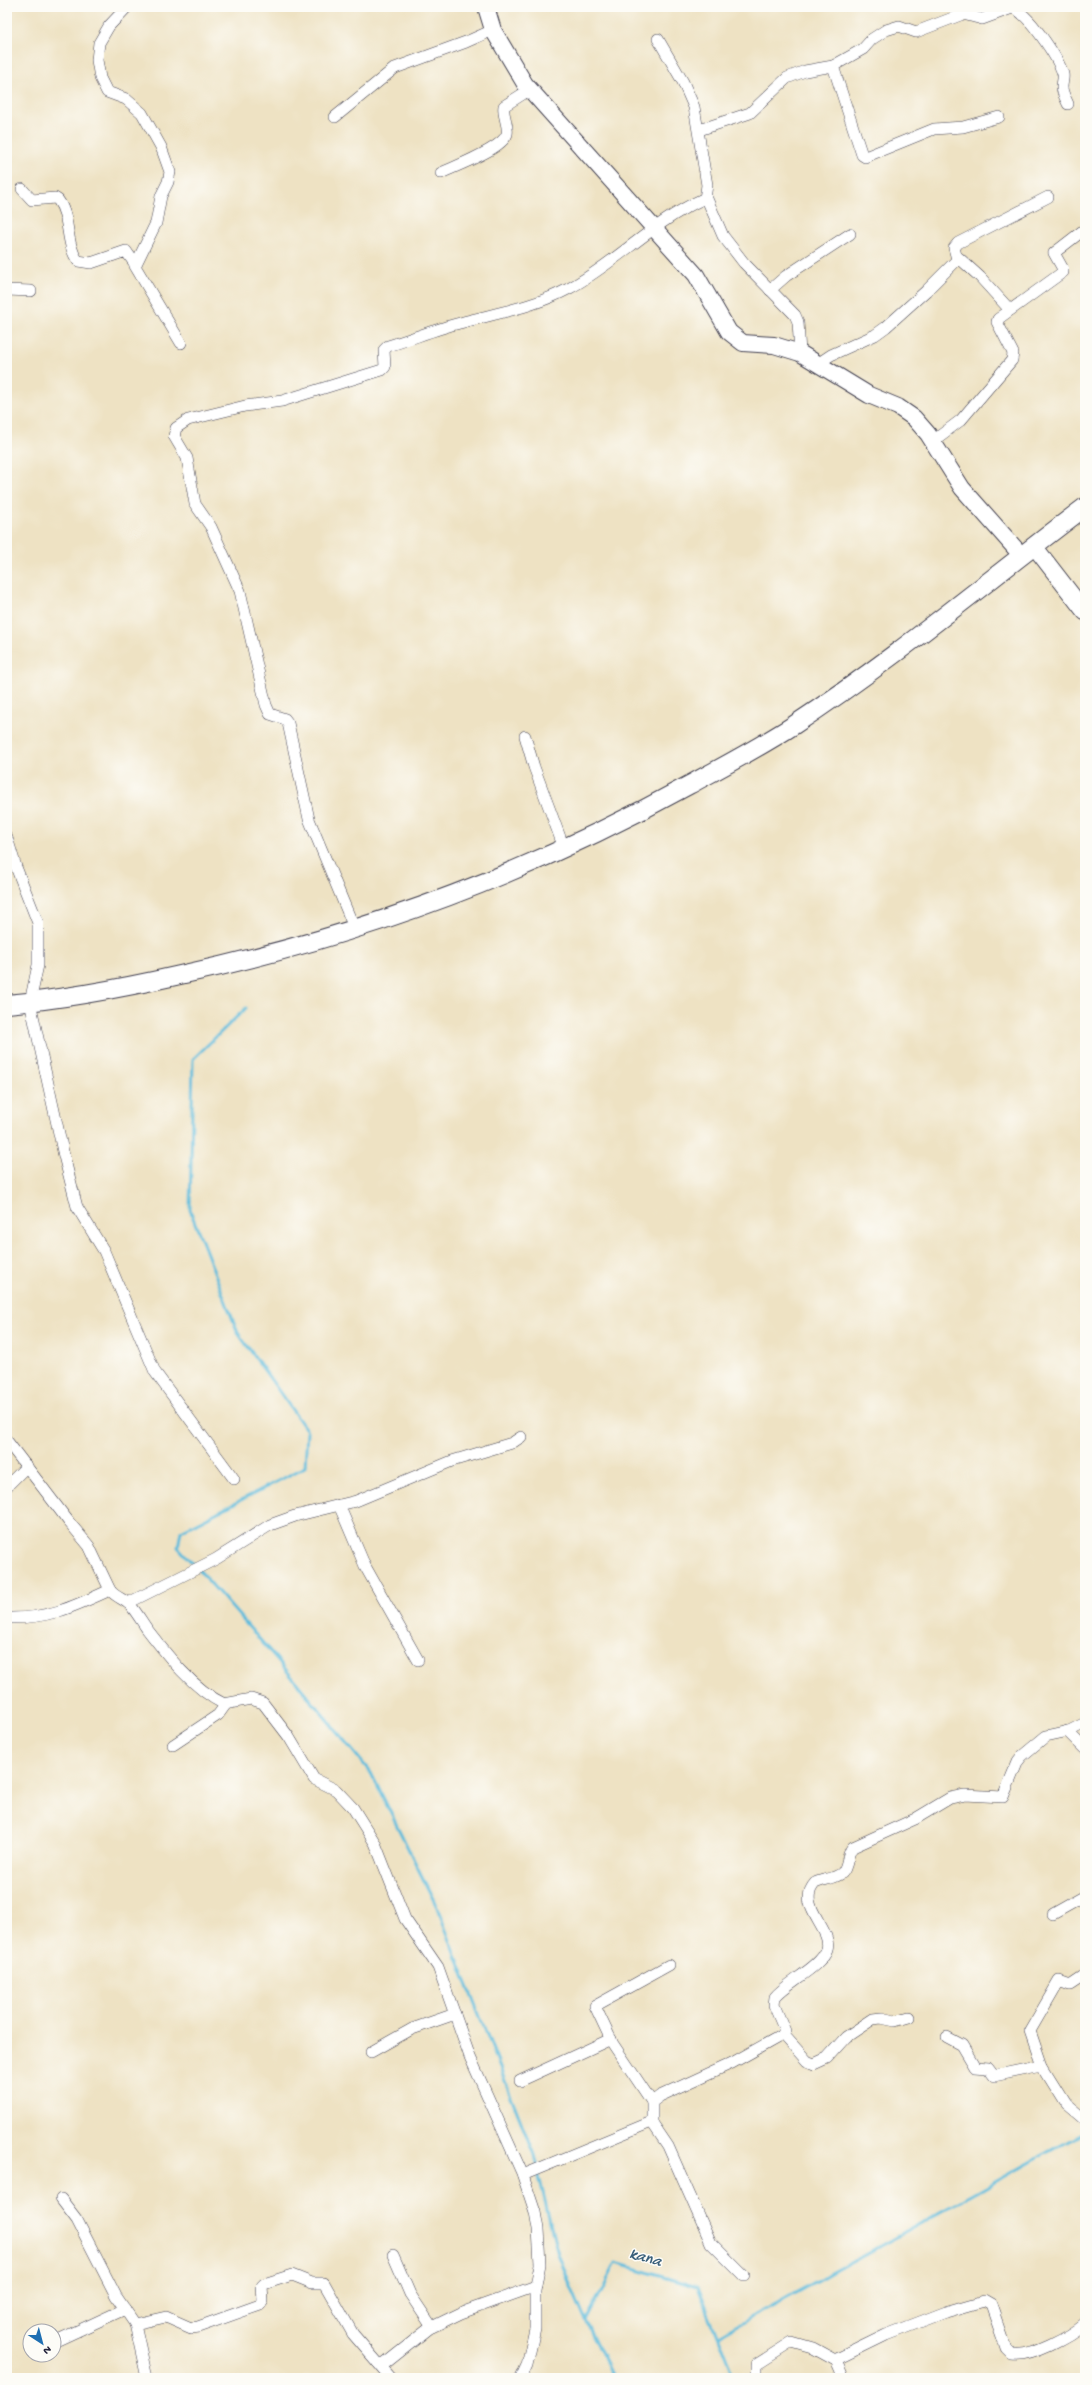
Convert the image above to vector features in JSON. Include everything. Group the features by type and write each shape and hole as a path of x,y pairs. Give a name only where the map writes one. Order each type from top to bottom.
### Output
{"main road":[{"path":"7,1004 30,1002 127,987 233,965 355,930 438,901 564,848 649,807 790,727 884,663 1085,507"}],"street":[{"path":"127,7 109,26 99,43 97,60 100,78 107,92 131,102 142,114 161,147 170,172 168,182 161,196 156,223 135,264"},
{"path":"486,7 493,30 530,90 696,275 729,332 743,343 774,345 800,353 869,395 909,414 919,422 933,440 962,488 1028,551 1085,612"},
{"path":"698,130 750,113 787,78 805,71 833,66 863,49 880,33 897,26 916,32 963,14 982,19 1012,8 1035,29 1047,45 1063,74 1063,89 1068,104"},
{"path":"335,117 395,68 466,42 493,30"},
{"path":"658,39 684,82 694,107 707,185 705,199 723,236 744,263 788,307 798,322 800,353"},
{"path":"833,66 862,155 865,157 934,129 963,127 999,117"},
{"path":"441,173 486,152 504,138 507,130 504,106 530,90"},
{"path":"22,189 32,200 55,198 61,203 74,255 78,261 91,263 126,251 181,343"},
{"path":"957,259 954,248 958,243 1048,197"},
{"path":"355,930 309,819 288,723 285,719 270,714 266,705 240,591 211,527 195,504 190,467 184,451 174,436 174,432 180,424 188,420 245,406 282,401 384,369 386,347 440,328 510,310 555,295 591,275 653,227 705,199"},
{"path":"933,440 962,420 1012,360 1012,353 997,321 1063,272 1063,268 1054,253 1085,229"},
{"path":"770,290 786,276 850,234"},
{"path":"957,259 960,258 980,277 1010,310"},
{"path":"819,364 831,355 875,335 886,327 926,291 957,259"},
{"path":"7,290 31,291"},
{"path":"525,736 534,767 564,848"},
{"path":"7,838 18,872 34,909 38,923 38,965 30,1002 70,1184 80,1214 104,1250 155,1372 234,1479"},
{"path":"128,1602 216,1559 270,1525 295,1516 339,1505 385,1490 452,1461 512,1443 521,1437"},
{"path":"7,1441 89,1546 110,1590 114,1595 128,1602 157,1642 181,1668 206,1691 226,1704"},
{"path":"7,1486 27,1466"},
{"path":"339,1505 365,1566 418,1660"},
{"path":"7,1618 38,1618 66,1609 110,1590"},
{"path":"173,1746 218,1715 226,1704 251,1699 259,1700 289,1737 314,1779 336,1790 352,1808 375,1843 405,1919 434,1960 470,2058 495,2108 523,2176 538,2229 540,2264 536,2286 535,2328 526,2365 521,2378"},
{"path":"783,2034 784,2028 774,2005 775,1997 818,1961 826,1949 826,1941 811,1908 810,1892 815,1883 841,1874 853,1847 915,1819 950,1798 965,1795 1003,1797 1020,1758 1046,1736 1068,1731 1085,1723"},
{"path":"1068,1731 1085,1749"},
{"path":"1053,1914 1085,1896"},
{"path":"669,1965 595,2005 611,2040 652,2102 651,2122 668,2146 711,2243 744,2276"},
{"path":"1085,1975 1070,1985 1059,1981 1031,2027 1030,2037 1042,2066 1065,2102 1085,2120"},
{"path":"371,2052 412,2029 455,2014"},
{"path":"783,2034 807,2061 814,2064 827,2058 846,2037 873,2020 881,2018 895,2021 909,2017"},
{"path":"652,2102 681,2084 732,2063 783,2034"},
{"path":"947,2037 962,2045 975,2066 988,2068 994,2076 1042,2066"},
{"path":"520,2081 611,2040"},
{"path":"523,2176 651,2122"},
{"path":"62,2199 77,2220 124,2309 135,2324 147,2378"},
{"path":"393,2255 410,2294 431,2327"},
{"path":"135,2324 166,2317 191,2328 207,2325 260,2305 263,2301 262,2286 264,2284 295,2275 312,2283 324,2283 346,2324 391,2378"},
{"path":"382,2366 431,2327 461,2313 536,2286"},
{"path":"836,2360 886,2335 946,2312 984,2301 991,2304 1006,2348 1012,2354 1024,2354 1036,2350 1085,2323"},
{"path":"62,2338 124,2309"},
{"path":"756,2378 756,2365 792,2342 801,2343 836,2360 844,2378"}],"waterway":[{"path":"195,1566 178,1547 181,1531 305,1467 307,1431 238,1333 190,1210 193,1059 246,1008"},
{"path":"199,1570 282,1665 371,1773 437,1907 534,2155 558,2255 586,2321"},
{"path":"718,2336 1085,2132"},
{"name":"kana","path":"607,2378 612,2374 586,2321 616,2263 698,2287 734,2378"}]}
